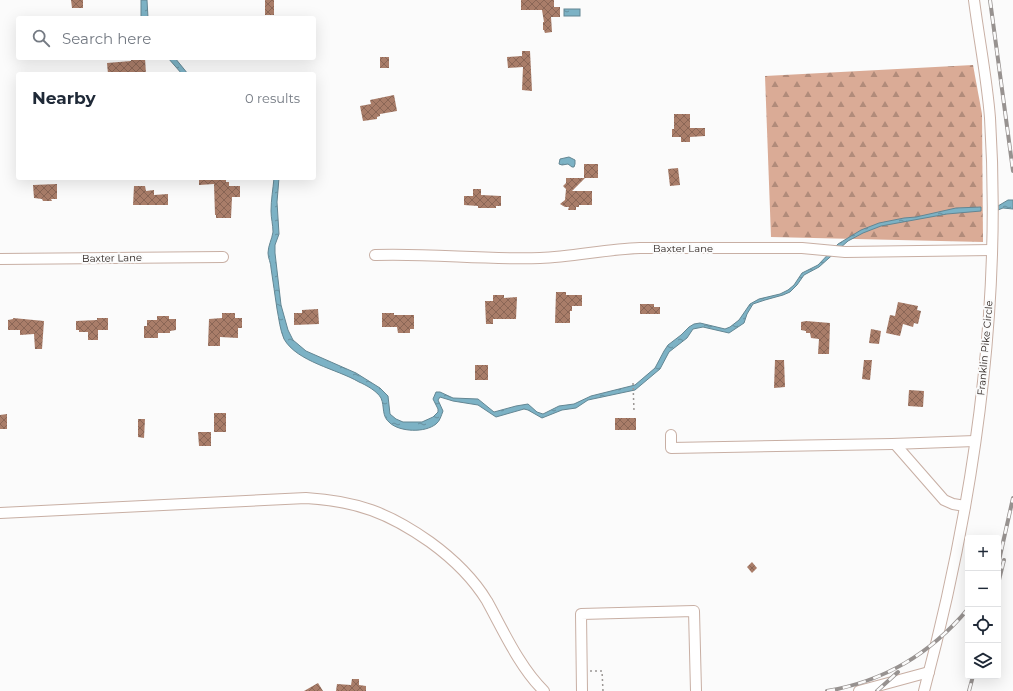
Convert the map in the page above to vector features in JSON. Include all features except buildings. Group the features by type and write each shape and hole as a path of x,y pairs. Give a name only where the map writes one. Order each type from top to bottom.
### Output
{"street":[{"name":"Franklin Pike Circle","path":"924,691 938,640 965,506 975,441 985,348 992,250 992,167 990,116 974,0"},
{"name":"Baxter Lane","path":"376,255 539,258 576,255 615,249 640,248 802,248 838,251 992,250"},
{"name":"Baxter Lane","path":"0,259 223,257"},
{"path":"671,435 672,448 975,441"},
{"path":"895,444 944,500 953,504 965,506"},
{"path":"0,513 306,498 338,501 369,509 390,517 414,530 458,565 486,600 527,670 544,691"},
{"path":"582,691 581,614 694,611 696,691"},
{"path":"859,691 878,688 929,672"}],"path":[{"path":"633,383 634,411"},
{"path":"582,672 602,671 603,691"}],"green space":[{"path":"973,65 982,114 983,242 771,237 765,76"}],"water":[{"path":"141,0 147,0 148,16 141,16"},
{"path":"564,9 580,9 580,16 564,16"},
{"path":"170,60 177,60 186,72 180,72"},
{"path":"569,157 575,160 574,167 568,164 559,164 560,159"},
{"path":"274,180 279,180 277,202 279,234 275,245 275,253 281,305 288,330 293,340 306,351 356,373 380,388 388,396 390,414 403,422 422,422 433,417 438,412 433,399 436,392 440,392 453,398 478,399 494,412 528,404 537,412 543,414 559,406 574,404 591,396 635,385 655,368 668,345 689,327 700,323 725,329 730,327 739,320 750,304 759,299 780,294 788,290 794,285 802,273 818,265 838,244 861,230 879,223 956,208 981,207 981,211 947,214 881,226 863,233 848,241 819,267 804,275 790,292 753,304 744,323 729,333 703,327 693,329 687,338 669,352 660,369 635,390 588,400 576,408 562,410 542,418 524,409 496,417 478,405 453,401 440,397 438,400 443,411 437,423 426,429 406,430 394,426 387,420 384,414 381,398 371,388 298,354 284,339 277,309 271,266 268,257 273,232 271,211"},
{"path":"1008,200 1013,200 1013,209 1003,208 998,210 998,206"}],"railway":[{"path":"990,0 1013,171"},
{"path":"1001,552 1013,498"},
{"path":"1001,572 1004,560"},
{"path":"827,691 868,680 887,673 905,663 938,639 965,612"},
{"path":"877,691 898,672"},
{"path":"969,691 972,679"}]}
